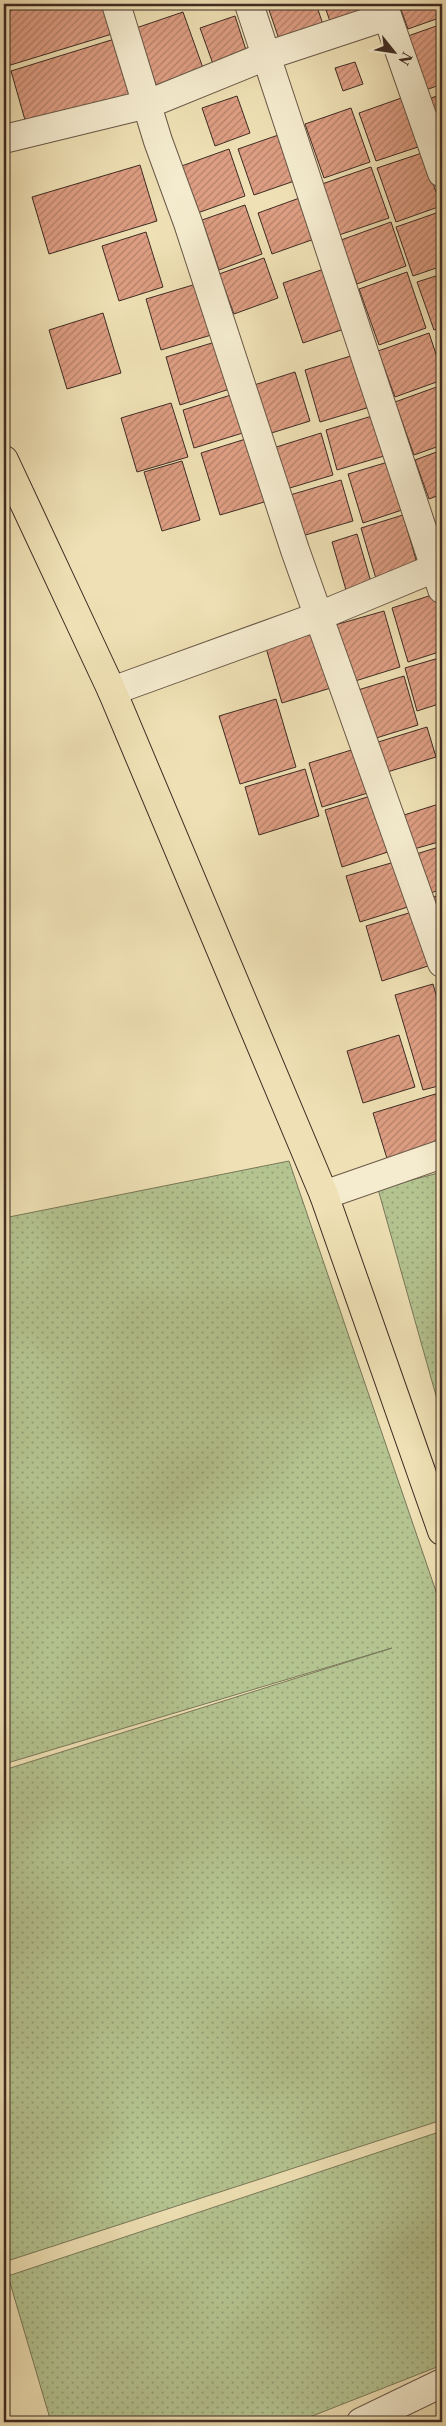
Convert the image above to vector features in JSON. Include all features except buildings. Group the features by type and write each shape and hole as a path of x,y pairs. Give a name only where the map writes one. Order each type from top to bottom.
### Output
{"highway":[{"path":"4,460 112,691 324,1195 442,1531"}],"street":[{"path":"116,4 158,141 188,223 295,550 442,963"},
{"path":"112,691 439,574 249,4"},
{"path":"4,139 148,104 385,10 442,173"},
{"path":"324,1195 442,1154"},
{"path":"360,2422 442,2383"}],"green space":[{"path":"289,1161 442,1609 442,2120 4,2262 4,1770 392,1648 4,1764 4,1218"},
{"path":"442,1172 442,1417 378,1189"},
{"path":"442,2131 442,2365 297,2422 51,2422 8,2276"}]}
